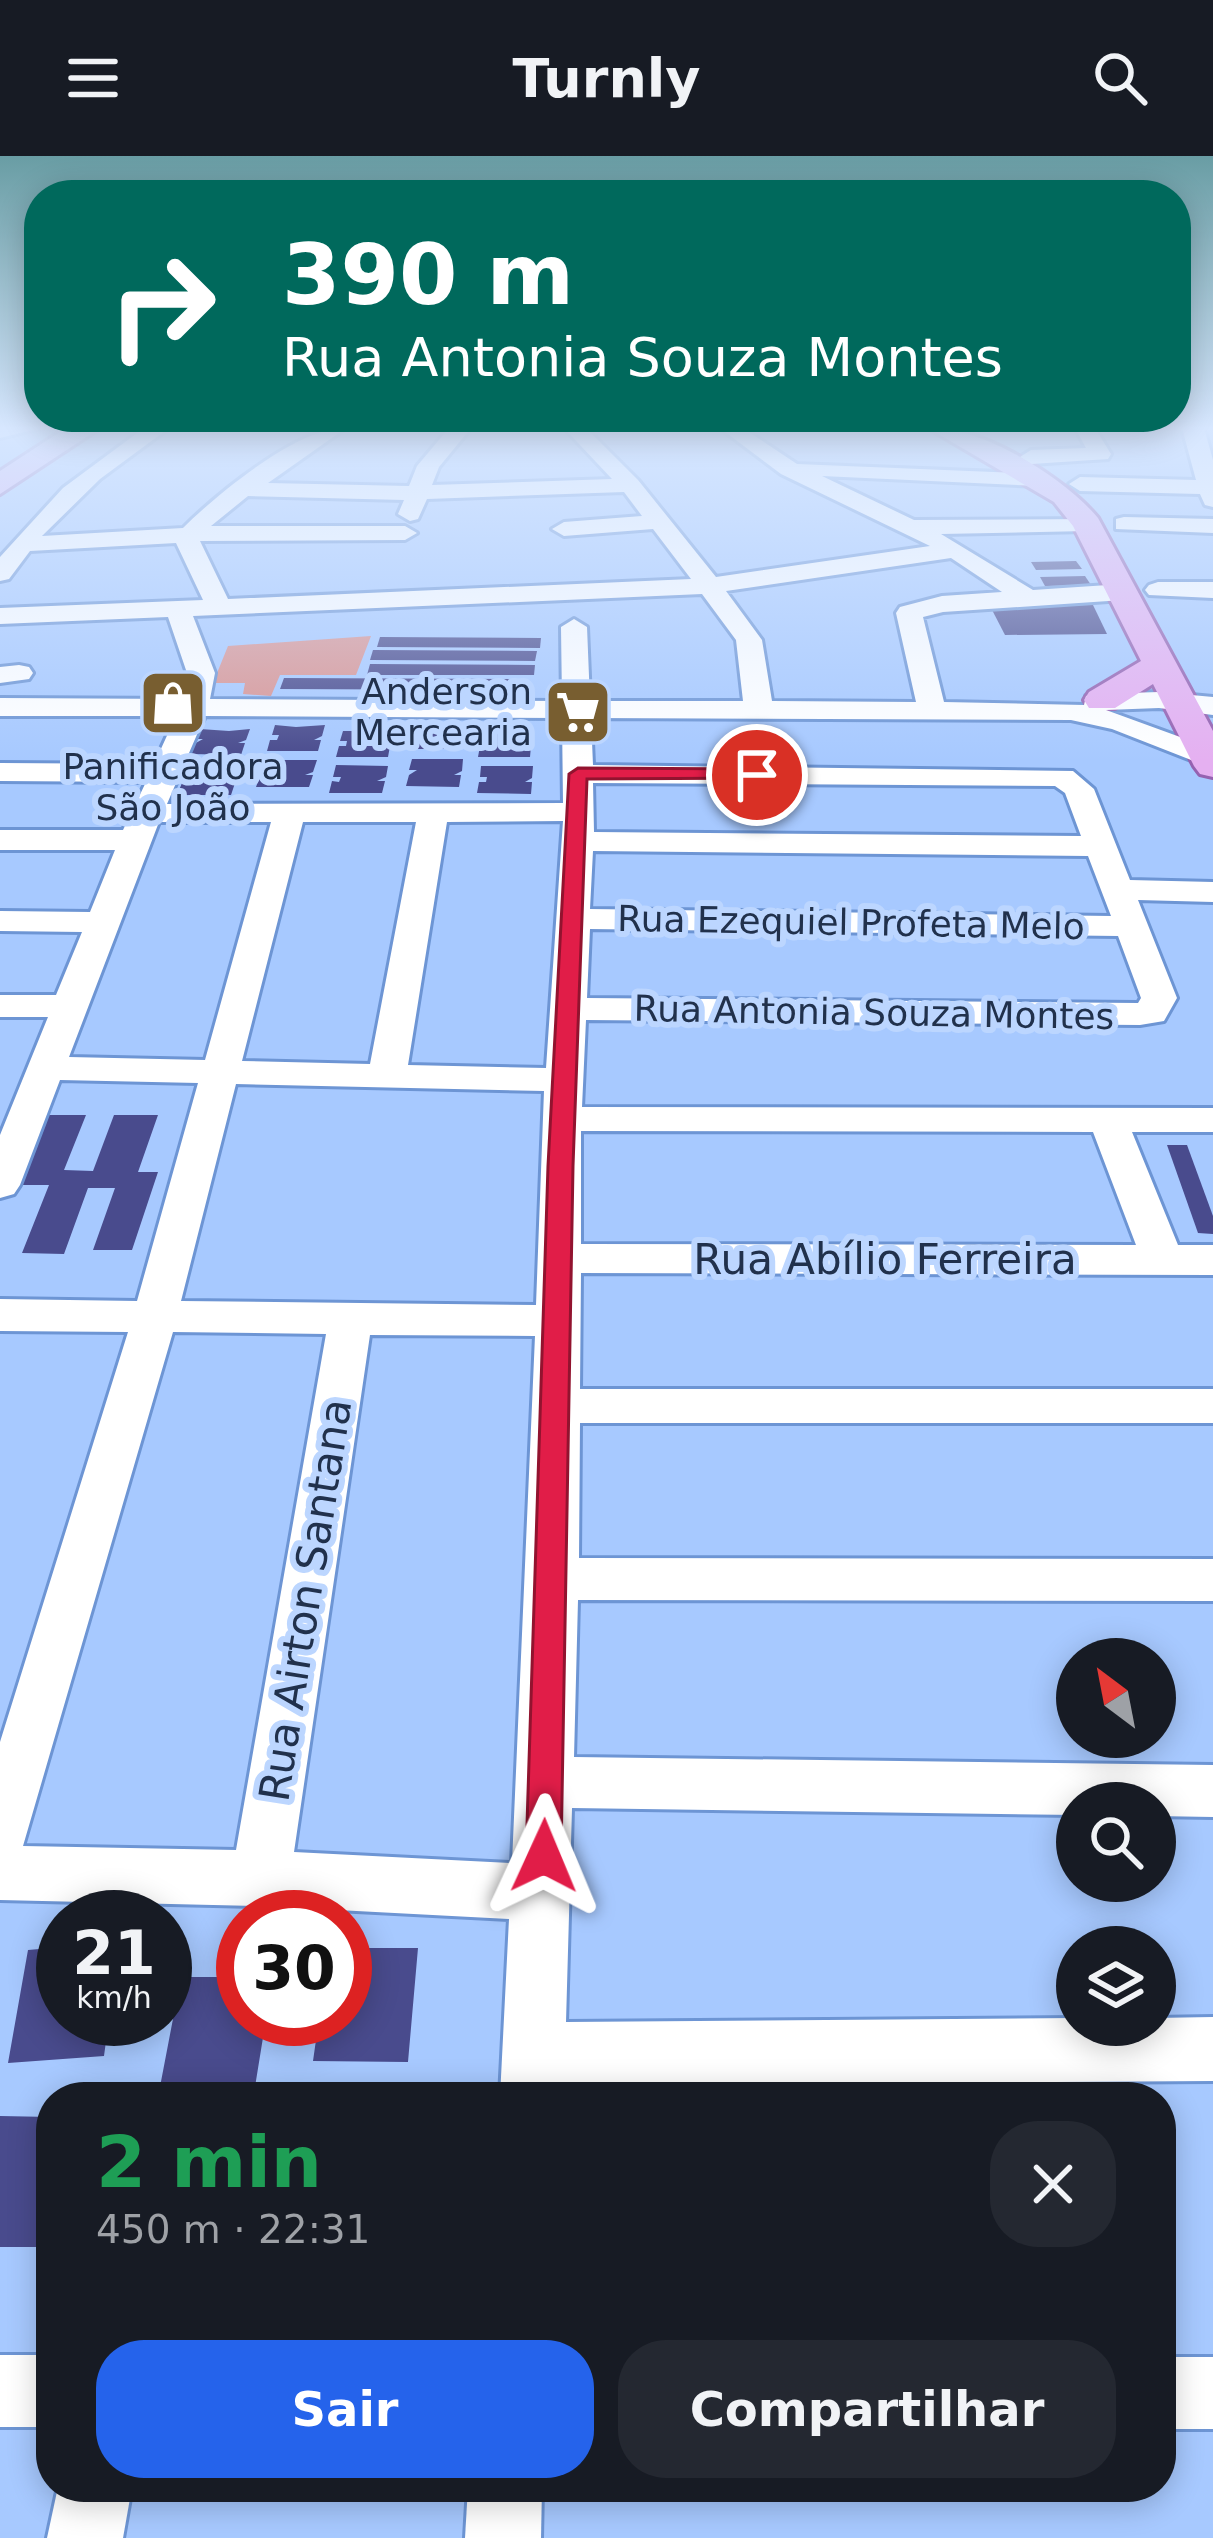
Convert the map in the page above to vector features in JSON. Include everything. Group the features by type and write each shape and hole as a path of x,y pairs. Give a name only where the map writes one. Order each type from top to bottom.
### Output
{"main road":[{"path":"1095,539 1123,592 1176,644"},
{"path":"1120,539 1141,558 1203,700 1211,762"},
{"path":"1086,708 1176,644"}],"street":[{"path":"0,574 25,539"},
{"path":"20,544 154,539"},
{"path":"187,539 219,607"},
{"path":"271,539 400,566"},
{"path":"400,566 405,539"},
{"path":"671,539 749,630 758,710"},
{"path":"936,539 1024,596"},
{"path":"1141,558 1183,539"},
{"path":"280,555 708,586 956,550"},
{"path":"1141,558 1213,590"},
{"path":"0,616 219,607 400,566"},
{"path":"932,710 909,614 942,604 1123,592"},
{"path":"0,1185 14,1116 49,1068 103,922 194,708 201,673 178,609"},
{"path":"574,627 578,809 558,1258 553,1579 534,2075 1213,2049"},
{"path":"0,707 932,710 1086,708 1203,700"},
{"path":"1086,708 1211,762"},
{"path":"0,772 164,772"},
{"name":"Rua Antonia Souza Montes","path":"570,1009 1151,1012 1159,998 1079,789 1057,776 578,809"},
{"path":"0,840 290,811 578,809 1098,846"},
{"path":"0,1834 154,1320 290,811"},
{"path":"386,1078 434,813"},
{"path":"1118,890 1213,892"},
{"name":"Rua Ezequiel Profeta Melo","path":"572,919 1129,926"},
{"path":"0,921 103,922"},
{"path":"0,1006 74,1006"},
{"path":"49,1068 386,1078 564,1100 1109,1123 1213,1120"},
{"path":"1109,1123 1163,1260"},
{"name":"Rua Abílio Ferreira","path":"558,1258 1213,1260"},
{"path":"0,1315 559,1321"},
{"name":"Rua Airton Santana","path":"261,1878 350,1322"},
{"path":"557,1406 1213,1406"},
{"path":"553,1579 1213,1580"},
{"path":"545,1782 1213,1791"},
{"path":"0,1873 261,1878 543,1893"},
{"path":"0,2391 36,2391"},
{"path":"1176,2393 1213,2392"},
{"path":"85,2538 92,2502"},
{"path":"503,2538 504,2502"}],"shaded area":[{"path":"371,636 356,675 280,675 271,696 243,694 245,683 213,683 228,646"}],"building":[{"path":"1076,561 1082,569 1036,570 1031,562"},
{"path":"1085,576 1091,585 1045,586 1040,577"},
{"path":"1093,605 1107,634 1005,635 990,606"},
{"path":"380,637 541,638 540,648 377,647"},
{"path":"373,650 537,651 535,661 370,660"},
{"path":"370,664 535,665 534,675 367,675"},
{"path":"284,678 512,679 510,690 280,689"},
{"path":"418,724 469,724 467,735 459,738 466,738 464,749 413,749 415,739 422,739 423,734 416,734"},
{"path":"275,725 325,725 322,736 314,740 321,740 318,751 267,751 270,740 279,735 272,735"},
{"path":"200,729 250,729 246,740 238,743 245,743 241,755 189,754 203,739 196,739"},
{"path":"343,731 393,731 391,742 383,746 390,746 388,757 336,757 339,746 346,746 347,741 340,741"},
{"path":"482,731 532,731 531,742 524,746 531,746 530,757 478,757 480,746 487,746 487,741 480,741"},
{"path":"412,759 463,759 462,771 454,775 461,775 459,787 406,786 409,775 417,770 409,770"},
{"path":"265,760 317,760 313,772 305,775 313,775 309,787 256,787 260,776 269,771 262,771"},
{"path":"336,765 388,766 386,777 377,781 385,781 382,793 329,793 332,781 339,782 341,777 333,777"},
{"path":"481,766 533,766 532,778 525,782 532,782 531,794 477,793 479,782 486,782 487,777 480,777"},
{"path":"188,767 240,767 236,779 227,783 235,783 231,795 177,795 182,783 191,778 184,778"},
{"path":"47,1115 86,1115 64,1170 93,1171 114,1115 158,1115 138,1172 158,1172 132,1250 93,1250 115,1188 88,1188 64,1254 22,1253 49,1185 18,1185"},
{"path":"1167,1145 1187,1145 1213,1216 1213,1234 1198,1233"},
{"path":"372,1948 418,1948 408,2062 313,2061 315,2046 372,2046"},
{"path":"36,1949 36,2046 105,2046 104,2056 8,2063 28,1950"},
{"path":"192,1977 216,1977 216,2046 262,2046 256,2082 161,2082 168,2046 192,2046"},
{"path":"0,2116 36,2117 36,2247 0,2247"}],"place":[{"name":"Panificadora São João","path":"173,703"},
{"name":"Anderson Mercearia","path":"578,712"}],"route":[{"path":"544,1856 562,1119 578,774 757,775"}]}
